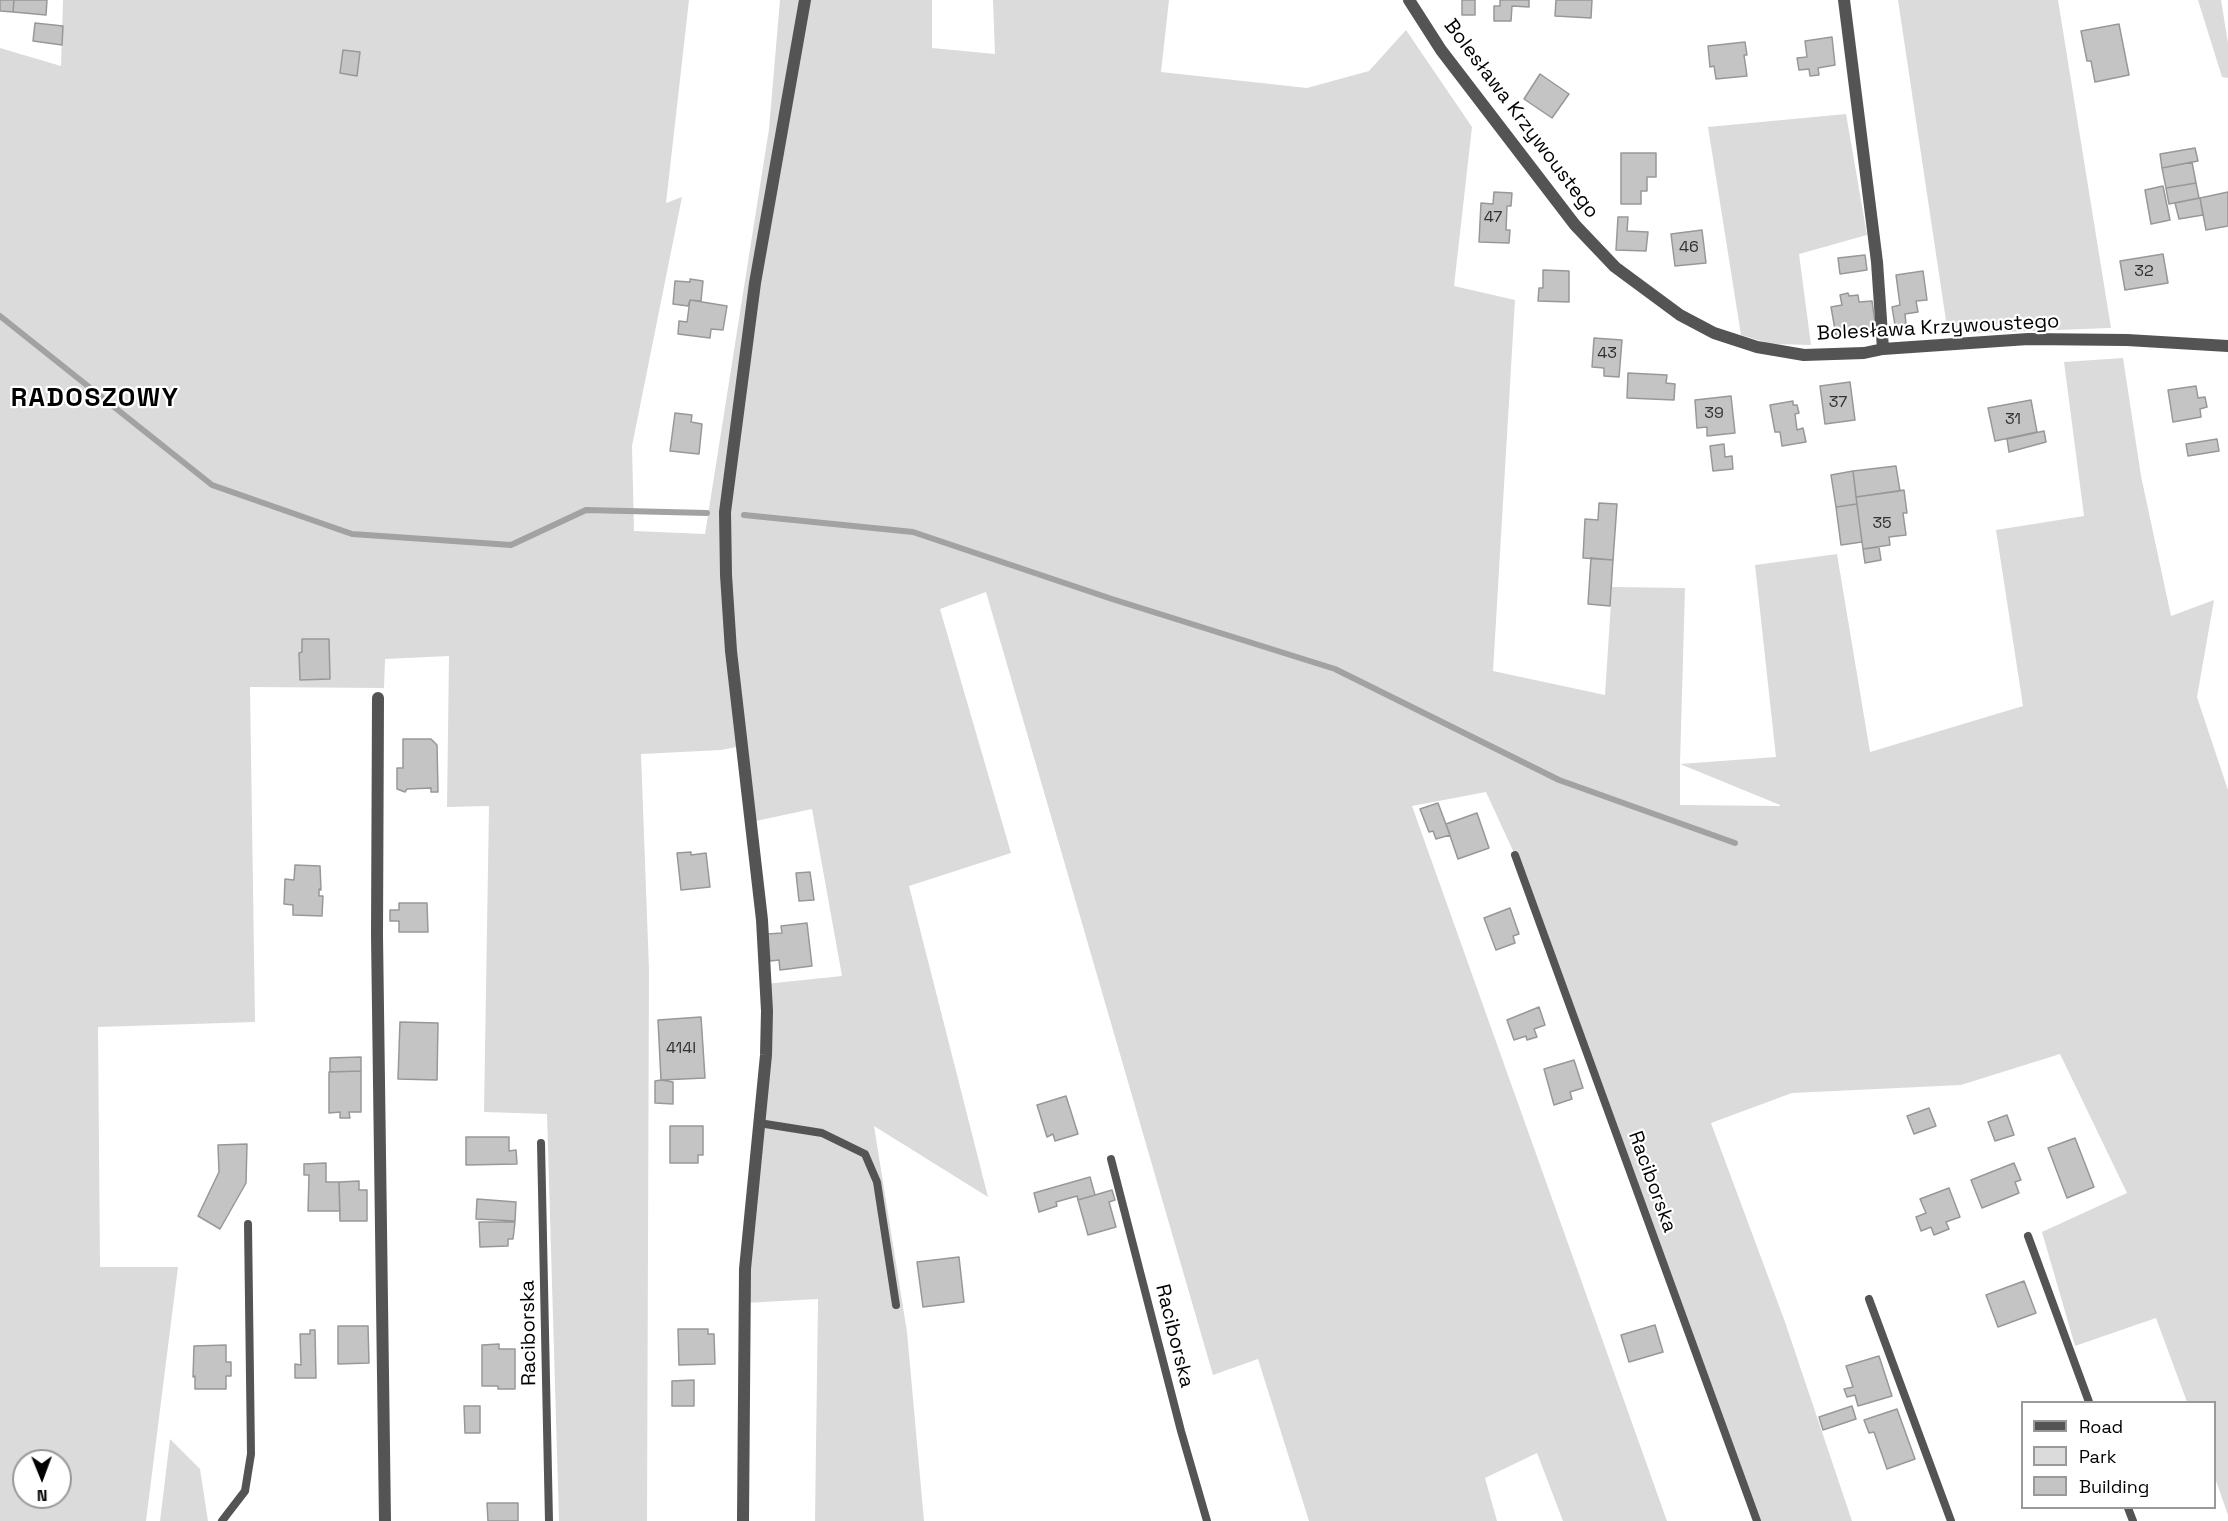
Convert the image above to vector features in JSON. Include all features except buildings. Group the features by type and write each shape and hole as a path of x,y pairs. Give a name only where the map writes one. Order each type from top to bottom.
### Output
{"street":[{"path":"743,1521 745,1269 766,1055 765,984 762,920 731,651 725,512 755,284 805,0"},
{"name":"Bolesława Krzywoustego","path":"1408,0 1441,50 1575,225 1615,267 1680,315 1714,333 1757,347 1804,355 1864,353 1883,349 2028,339 2127,340 2228,346"},
{"path":"1844,0 1877,262 1883,349"},
{"path":"378,699 377,935 385,1521"}],"lane":[{"name":"Raciborska","path":"1515,855 1757,1521"},
{"path":"759,1123 822,1133 865,1154 877,1182 896,1305"},
{"name":"Raciborska","path":"541,1143 549,1521"},
{"name":"Raciborska","path":"1111,1159 1181,1431 1208,1521"},
{"path":"222,1521 245,1491 250,1454 248,1224"},
{"path":"2028,1236 2089,1401"},
{"path":"1869,1299 1951,1521"}],"green space":[{"path":"63,0 689,0 666,203 682,197 632,446 634,531 705,534 769,129 780,0 932,0 932,48 995,54 993,0 1169,0 1161,72 1307,88 1369,71 1406,30 1472,127 1454,286 1515,300 1493,671 1605,695 1612,587 1685,588 1680,764 1776,757 1755,565 1837,554 1870,752 2023,706 1996,530 2084,516 2064,362 2123,358 2141,476 2171,616 2214,600 2197,697 2228,790 2228,1515 2216,1481 2216,1401 2187,1401 2156,1318 2075,1346 2042,1232 2127,1193 2060,1054 1961,1085 1792,1093 1711,1123 1785,1322 1852,1521 1757,1521 1515,855 1486,792 1412,806 1667,1521 1563,1521 1537,1453 1485,1478 1497,1521 1309,1521 1258,1359 1213,1375 986,592 940,609 1011,853 909,886 988,1197 874,1126 907,1332 924,1521 815,1521 818,1299 745,1303 765,984 842,976 812,809 751,822 742,746 721,750 641,754 649,970 647,1521 559,1521 547,1114 484,1112 489,806 447,807 449,656 385,659 384,688 250,687 255,1022 98,1027 100,1267 178,1267 146,1521 0,1521 0,48 61,66","holes":["1680,764 1780,805 1680,805"]},
{"path":"1898,0 2058,0 2111,328 1948,334"},
{"path":"2198,0 2221,0 2228,43 2228,78 2222,77"},
{"path":"1846,114 1867,235 1799,254 1811,345 1771,344 1741,335 1708,127"},
{"path":"170,1439 200,1469 208,1521 160,1521"}],"waterway":[{"path":"0,316 212,485 352,534 511,545 586,510 707,513"},
{"path":"744,515 913,532 1112,599 1335,669 1559,780 1735,843"}],"district":[{"name":"RADOSZOWY","path":"95,399"}]}
